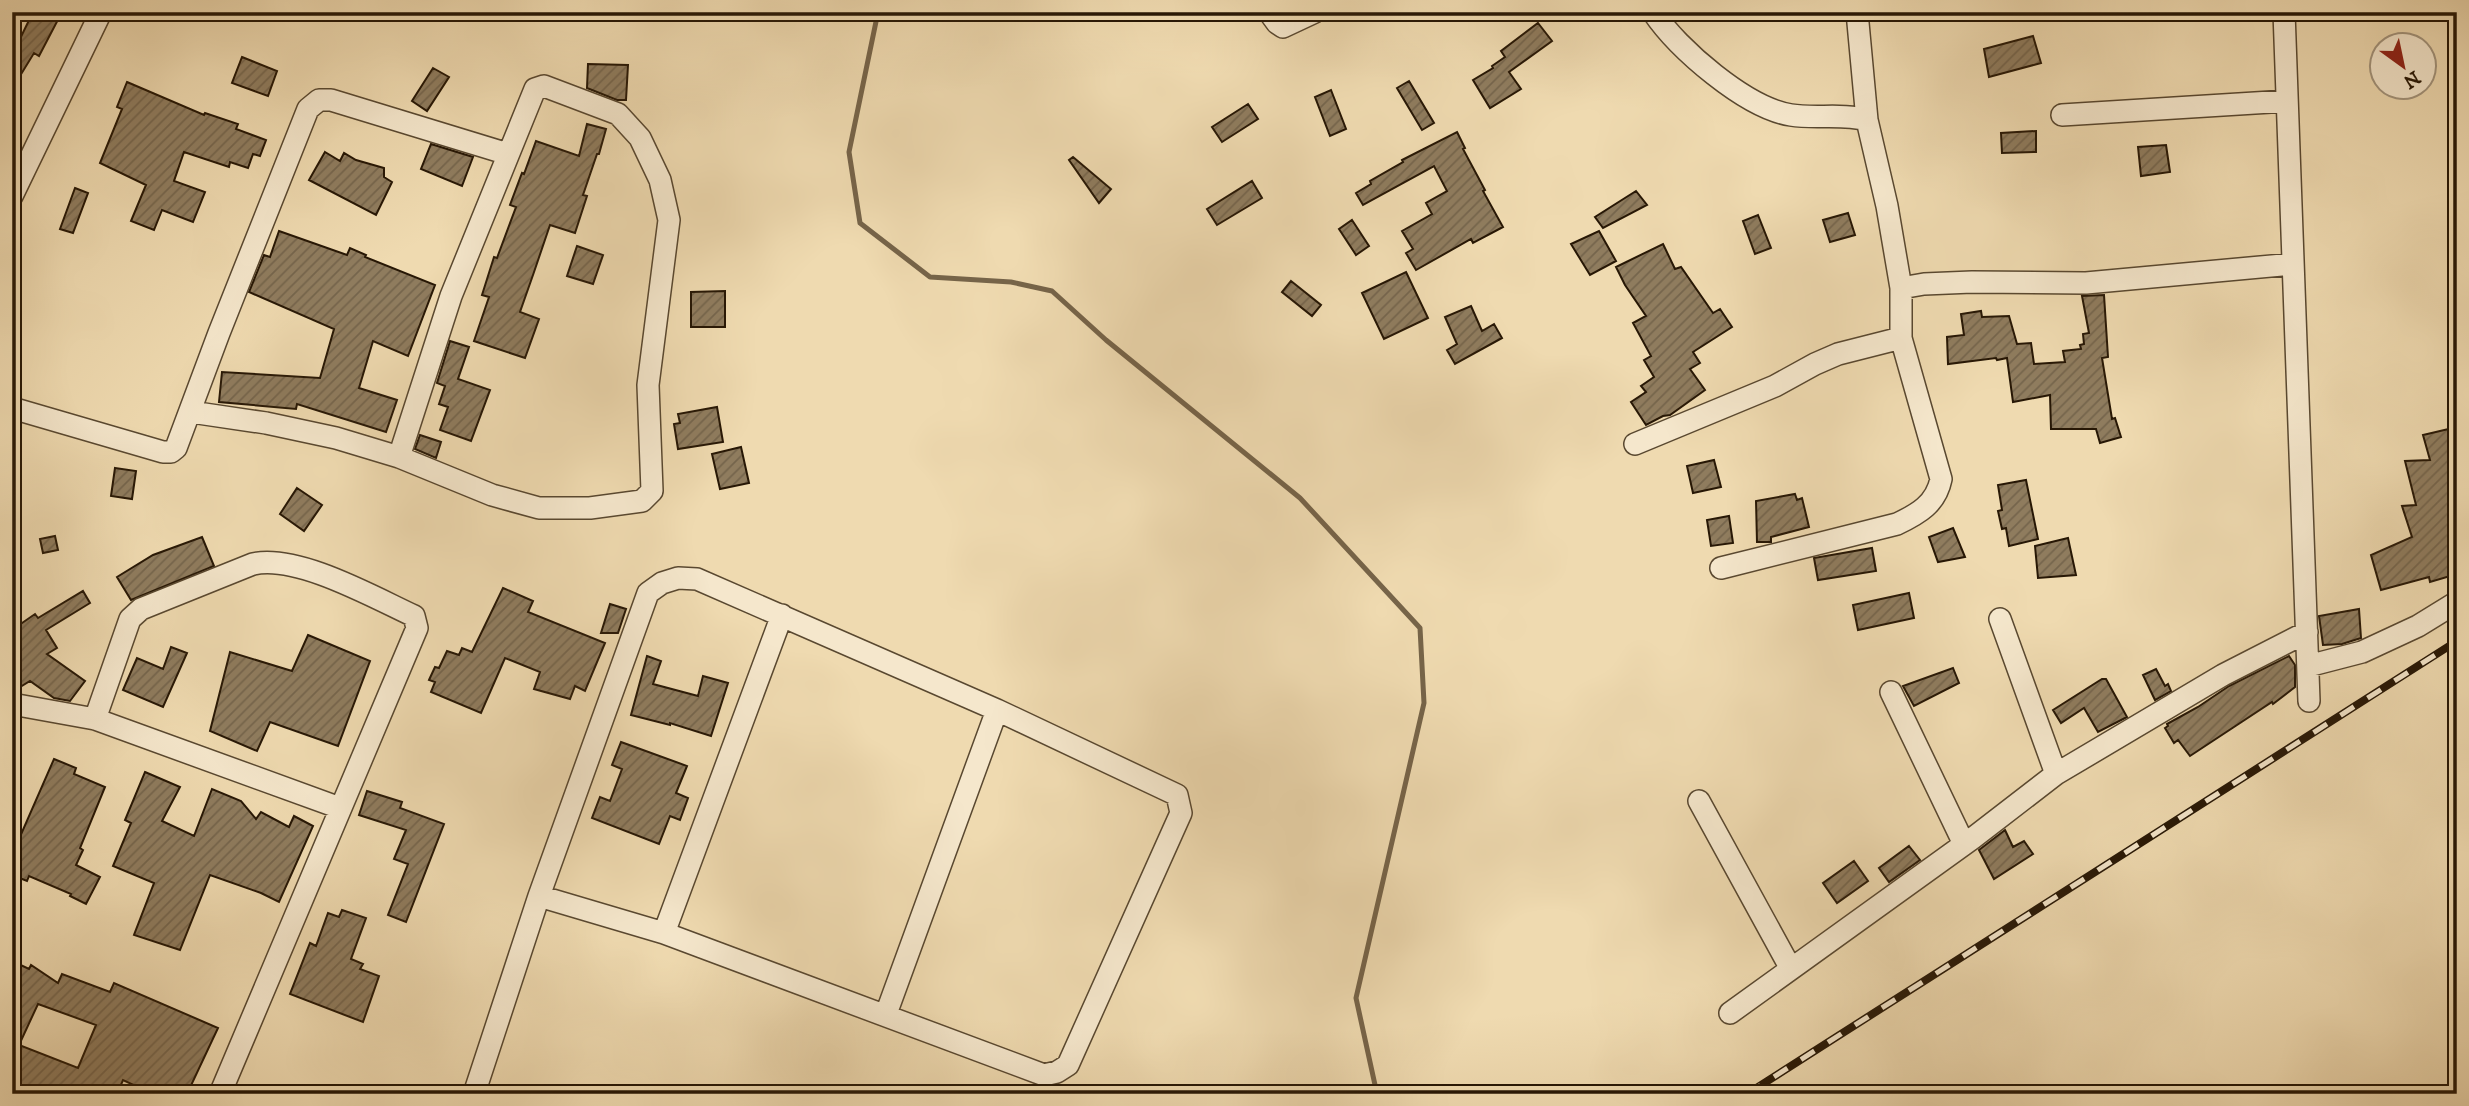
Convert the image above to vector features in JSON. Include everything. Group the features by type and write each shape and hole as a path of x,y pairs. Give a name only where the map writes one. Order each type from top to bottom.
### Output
{"street":[{"path":"1269,12 1283,27 1315,12"},
{"path":"1653,12 1664,28 1706,68 1754,102 1789,115 1867,120"},
{"path":"1721,568 1896,524 1918,514 1938,493 1941,479 1901,338 1901,288 1887,206 1867,120 1857,12"},
{"path":"2284,12 2309,701"},
{"path":"12,196 92,16"},
{"path":"191,412 266,422 336,438 398,457 492,495 540,508 590,508 642,501 652,491 648,385 670,220 660,180 639,138 618,114 544,86 535,89 451,296 398,457"},
{"path":"12,408 163,452 171,452 176,448 308,109 319,100 331,100 508,154"},
{"path":"2062,115 2287,101"},
{"path":"1901,288 1972,282 2086,283 2293,264"},
{"path":"1636,444 1775,386 1815,363 1838,354 1901,338"},
{"path":"95,719 130,620 141,610 264,561 323,574 414,616 417,621 417,628 220,1094"},
{"path":"478,1093 539,896 648,593 662,583 678,578 697,579 997,710 1177,795 1181,813 1068,1065 1057,1072 1044,1075 664,933 539,896"},
{"path":"2308,666 2362,652 2418,626 2457,603"},
{"path":"664,933 782,615"},
{"path":"2000,619 2056,774"},
{"path":"1730,1013 2056,774 2223,675 2306,632"},
{"path":"1891,692 1964,844"},
{"path":"12,704 95,719 340,808"},
{"path":"886,1014 997,710"},
{"path":"1699,800 1791,969"}],"building":[{"path":"33,12 62,12 39,56 34,53 12,89 12,59"},
{"path":"1538,23 1552,41 1509,72 1521,89 1490,108 1473,80 1493,68 1492,66 1505,57 1501,51"},
{"path":"2033,36 2041,63 1989,77 1984,49"},
{"path":"242,57 277,71 268,96 232,83"},
{"path":"588,64 628,65 626,100 617,100 587,88"},
{"path":"433,68 449,77 427,111 412,101"},
{"path":"1409,81 1434,123 1422,130 1397,88"},
{"path":"127,82 204,115 205,113 238,124 236,129 266,140 260,156 253,154 248,168 230,162 229,167 184,152 174,181 205,192 193,222 162,210 154,230 131,221 146,185 100,163 122,109 117,107"},
{"path":"1331,90 1346,129 1330,136 1315,97"},
{"path":"1248,104 1258,119 1222,142 1212,127"},
{"path":"587,124 606,129 583,195 587,196 575,233 550,225 520,312 539,319 525,358 474,341 489,297 482,295 494,257 497,258 516,207 510,205 536,141 579,156"},
{"path":"2036,131 2036,152 2002,153 2001,133"},
{"path":"1457,132 1485,190 1483,191 1503,227 1473,243 1471,239 1416,270 1406,253 1413,249 1402,231 1432,214 1426,203 1447,191 1434,166 1363,205 1356,193 1371,184 1370,181 1403,162 1402,160"},
{"path":"431,144 473,157 462,186 421,169"},
{"path":"2166,145 2170,172 2141,176 2138,147"},
{"path":"325,152 340,161 344,153 356,160 384,168 384,177 392,182 376,215 309,180"},
{"path":"1073,157 1111,189 1099,203 1069,160"},
{"path":"1252,181 1262,198 1217,225 1207,209"},
{"path":"75,188 88,193 73,233 60,229"},
{"path":"1636,191 1647,205 1603,228 1595,217"},
{"path":"1848,213 1855,235 1830,242 1823,220"},
{"path":"1758,215 1771,248 1755,254 1743,221"},
{"path":"1352,220 1369,246 1356,255 1339,229"},
{"path":"279,231 347,255 350,248 366,255 365,257 435,285 408,356 373,341 359,388 397,400 386,432 297,404 296,409 219,402 222,372 320,378 334,329 249,292 264,255 270,257"},
{"path":"1599,231 1616,261 1590,275 1571,244"},
{"path":"1663,244 1675,269 1681,267 1713,313 1720,309 1732,327 1693,352 1700,363 1690,369 1705,390 1670,415 1646,425 1631,402 1646,392 1641,386 1654,377 1644,360 1651,356 1633,323 1646,316 1616,267"},
{"path":"577,246 603,255 593,284 567,276"},
{"path":"1406,272 1428,318 1384,339 1362,293"},
{"path":"1291,281 1321,305 1312,316 1282,292"},
{"path":"725,291 725,327 691,327 691,292"},
{"path":"2104,295 2108,357 2102,358 2112,419 2115,418 2121,437 2100,443 2096,429 2051,429 2050,395 2013,402 2007,358 1948,364 1947,337 1964,335 1961,314 1981,311 1982,317 2009,316 2017,344 2031,343 2034,364 2065,362 2063,351 2081,349 2080,345 2084,344 2083,334 2089,333 2082,296"},
{"path":"1471,306 1482,331 1494,324 1502,338 1455,364 1447,350 1457,344 1445,317"},
{"path":"450,341 469,347 458,379 490,390 471,441 440,430 448,407 439,404 445,386 437,383"},
{"path":"717,407 723,442 678,449 674,424 680,423 678,414"},
{"path":"2457,427 2457,574 2430,582 2429,577 2381,590 2371,555 2412,537 2402,506 2416,505 2405,461 2430,460 2423,435"},
{"path":"420,435 441,442 436,458 415,449"},
{"path":"741,447 749,483 720,489 712,454"},
{"path":"1714,460 1721,487 1693,493 1687,466"},
{"path":"115,468 136,471 132,499 111,496"},
{"path":"2026,480 2038,539 2009,546 2006,528 2002,529 1998,511 2002,510 1998,485"},
{"path":"297,488 322,505 304,531 280,514"},
{"path":"1795,494 1797,500 1802,498 1809,527 1771,537 1771,542 1757,542 1756,501"},
{"path":"1729,516 1733,543 1711,546 1707,520"},
{"path":"1953,528 1965,557 1938,562 1929,537"},
{"path":"55,536 58,550 43,553 40,539"},
{"path":"202,537 214,566 131,600 117,577 153,555"},
{"path":"2068,538 2076,575 2038,578 2035,546"},
{"path":"1872,548 1876,571 1818,580 1814,558"},
{"path":"503,588 533,601 528,612 605,643 585,691 575,686 570,699 534,689 540,672 505,658 481,713 431,692 435,682 429,680 435,667 439,668 447,651 459,655 462,648 472,652"},
{"path":"83,591 90,603 46,630 57,648 47,654 85,681 70,701 54,698 30,681 17,689 12,681 12,630 35,614 38,618"},
{"path":"1909,593 1914,618 1858,630 1853,605"},
{"path":"610,604 626,609 618,633 601,633"},
{"path":"2359,609 2361,638 2342,644 2323,645 2319,616"},
{"path":"308,635 370,661 338,746 270,722 257,751 210,731 230,652 292,671"},
{"path":"171,647 187,653 163,707 123,690 137,658 163,669"},
{"path":"647,656 661,661 653,684 698,696 703,676 728,683 711,736 670,723 631,715"},
{"path":"2289,656 2295,665 2295,687 2273,704 2272,702 2190,756 2178,740 2174,743 2165,728 2167,724 2229,686"},
{"path":"1953,668 1959,683 1914,706 1903,686"},
{"path":"2156,669 2165,686 2168,684 2171,691 2155,700 2143,675"},
{"path":"2106,679 2127,717 2098,732 2084,708 2061,723 2053,710"},
{"path":"621,742 687,766 676,793 688,798 680,820 670,816 659,844 592,818 600,797 610,801 622,769 612,765"},
{"path":"54,759 76,768 74,774 105,787 80,848 83,850 76,865 100,877 86,904 70,896 71,894 29,876 27,881 12,875 12,855"},
{"path":"145,772 180,787 162,821 194,836 212,789 241,801 256,819 261,812 289,827 294,816 313,826 279,902 210,875 180,950 134,935 154,883 113,866 131,823 125,820"},
{"path":"367,791 402,802 400,808 444,824 406,922 388,915 408,864 394,859 406,830 359,815"},
{"path":"2005,830 2013,847 2024,841 2033,854 1994,879 1979,850"},
{"path":"1909,846 1920,860 1889,882 1879,868"},
{"path":"1854,861 1868,881 1837,903 1823,883"},
{"path":"342,910 366,918 351,959 363,964 360,969 379,976 363,1022 290,994 310,943 316,946 328,913 339,917"},
{"path":"12,961 29,969 31,965 58,983 62,974 110,992 114,983 218,1028 187,1094 153,1094 123,1080 117,1094 12,1094","holes":["38,1004 96,1025 78,1068 19,1045"]}],"waterway":[{"path":"878,12 849,152 860,223 930,277 1011,282 1052,291 1106,340 1300,498 1420,628 1424,703 1356,998 1377,1094"}],"railway":[{"path":"1747,1094 2457,641"}]}
